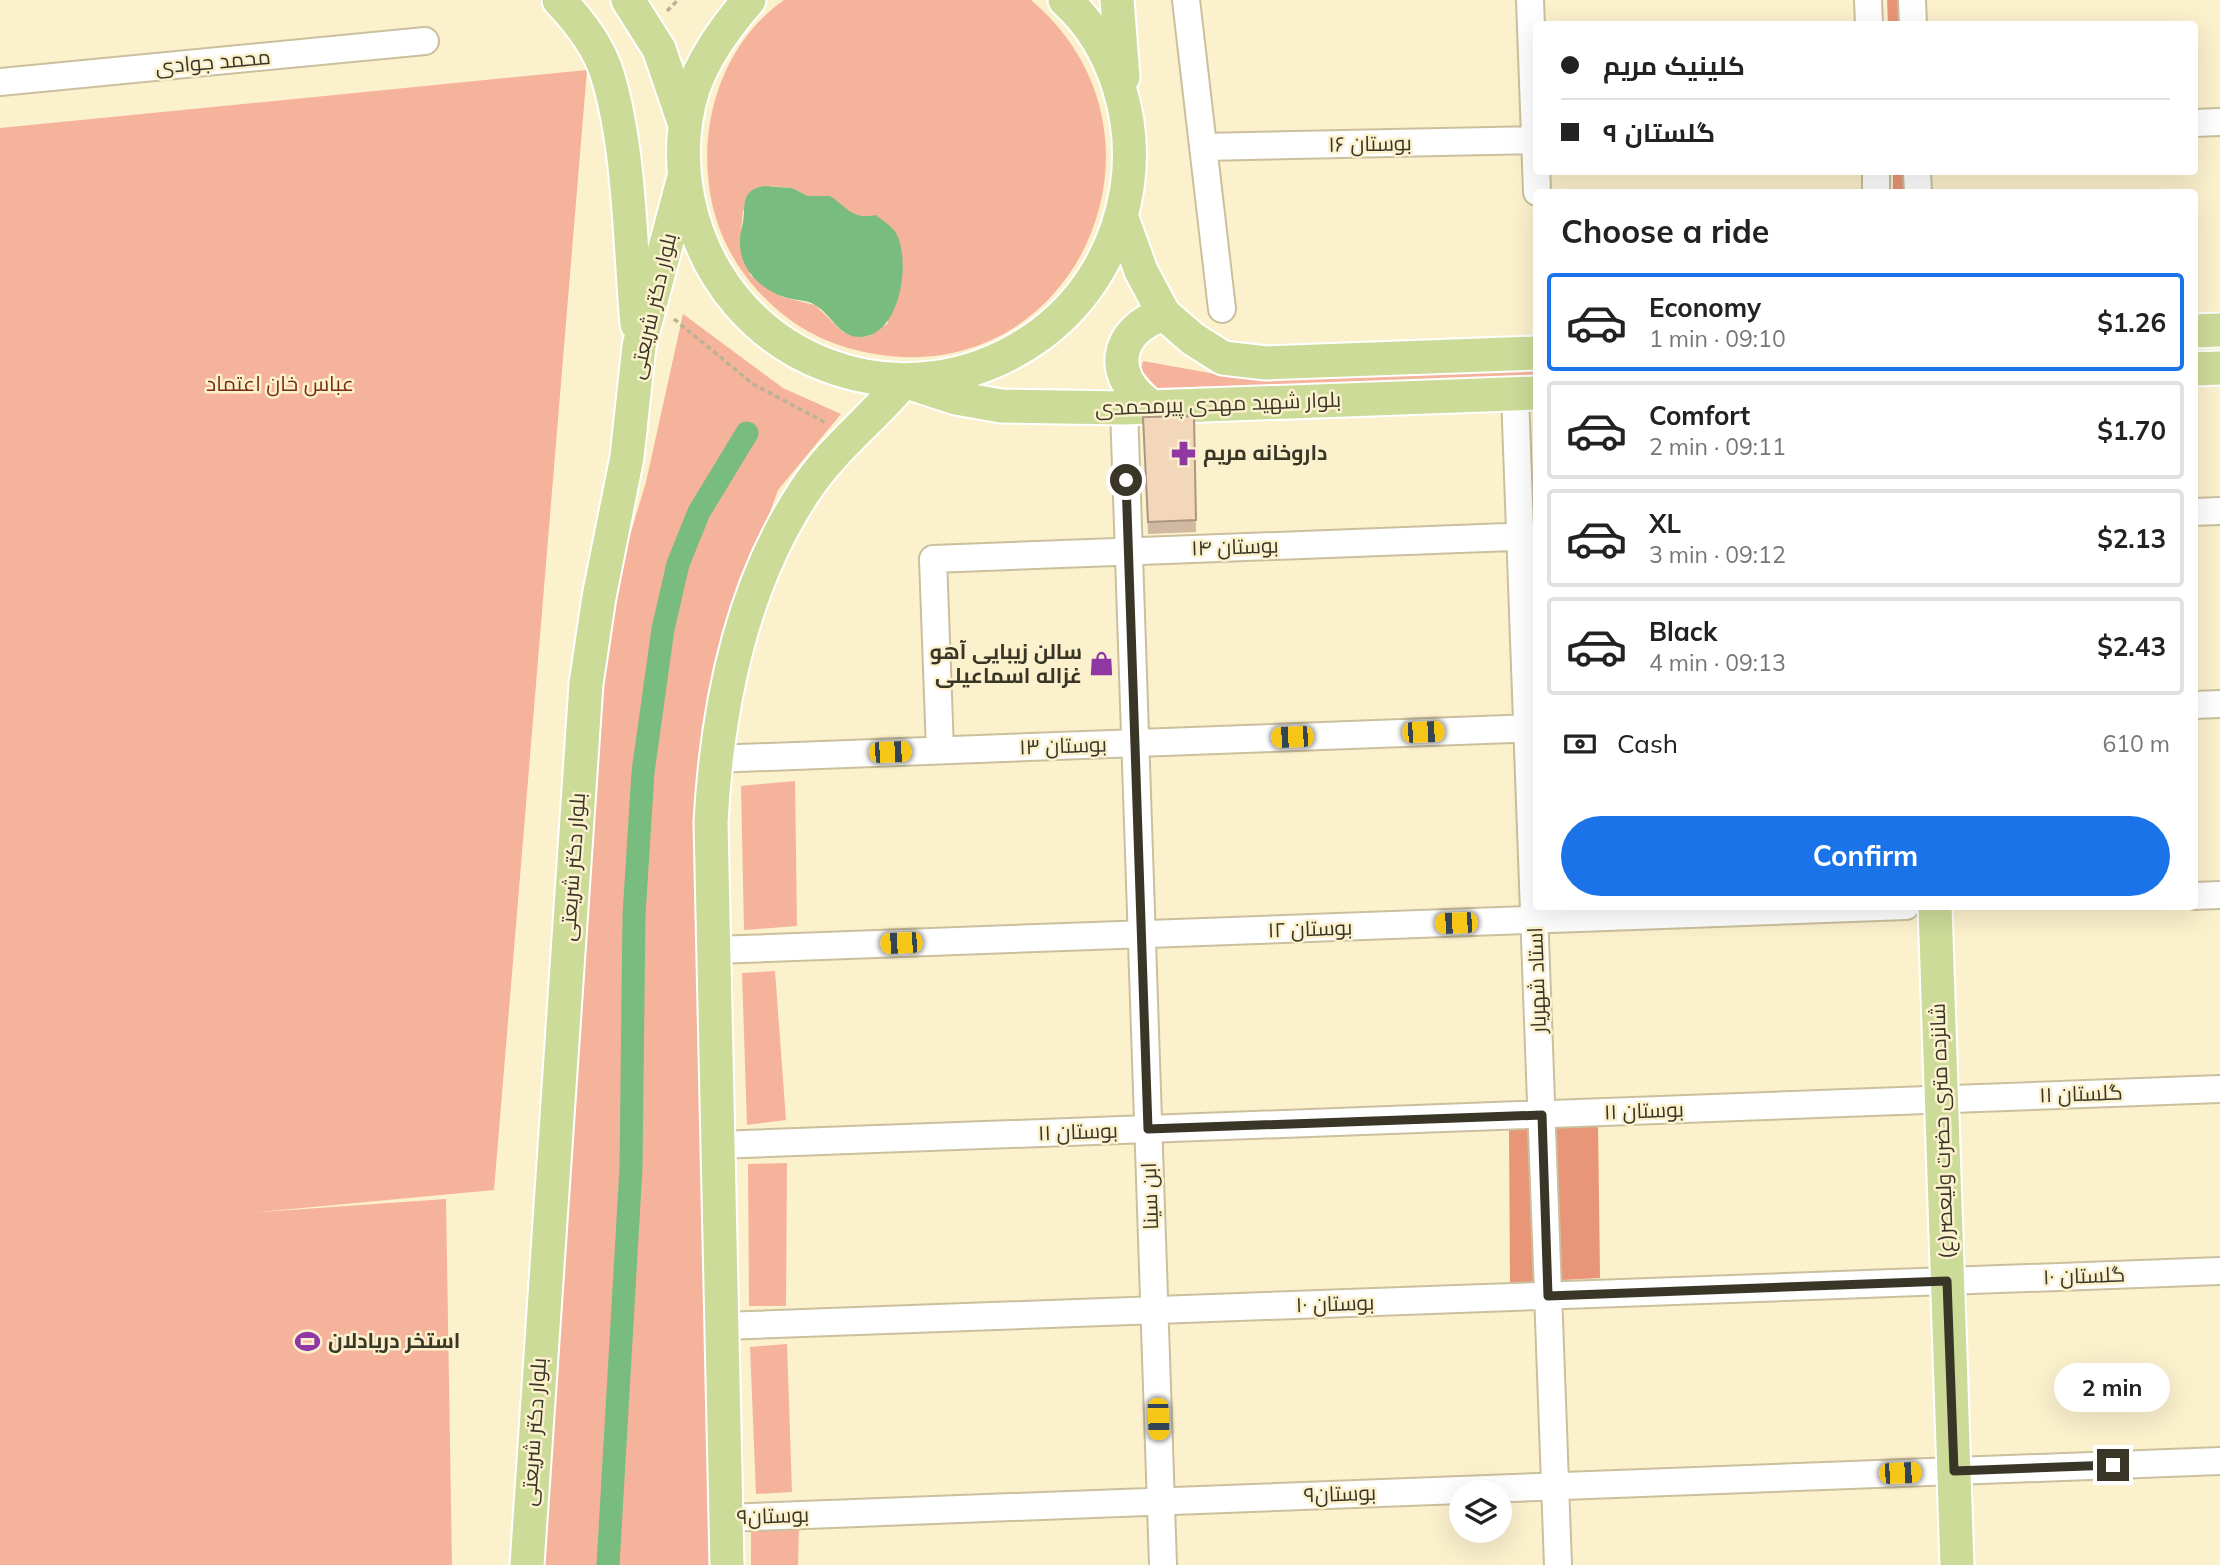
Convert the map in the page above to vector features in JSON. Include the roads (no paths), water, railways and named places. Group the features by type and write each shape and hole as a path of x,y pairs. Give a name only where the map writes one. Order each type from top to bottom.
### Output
{"main road":[{"path":"559,0 578,21 608,75 621,150 639,346"},
{"path":"628,0 659,49 685,125"},
{"path":"749,0 722,32 698,76 685,125 684,177 699,238 715,273 746,313 785,346 831,368 904,381 961,374 1016,352 1063,317 1099,271 1122,218 1131,163 1117,0"},
{"path":"1065,0 1077,10 1107,56 1126,108"},
{"name":"بلوار دکتر شریعتی","path":"527,1565 586,684 599,597 627,457 639,346 684,177"},
{"path":"1122,218 1141,271 1164,314 1147,319 1133,330 1124,346 1121,364 1126,382 1136,396 1138,407"},
{"name":"بلوار شهید مهدی پیرمحمدی","path":"1164,314 1193,339 1223,358 1266,363 1533,353"},
{"path":"2198,331 2220,330"},
{"path":"2198,369 2220,369"},
{"path":"727,1565 711,822 715,759 728,678 763,570 781,529 804,491 904,381"},
{"name":"بلوار شهید مهدی پیرمحمدی","path":"904,381 956,398 1001,406 1138,407 1526,394"},
{"name":"شانزده متری حضرت ولیعصر(ع)","path":"1935,910 1957,1565"}],"street":[{"path":"1186,0 1222,309"},
{"path":"1530,0 1533,70"},
{"path":"1868,0 1869,21"},
{"path":"1912,0 1913,21"},
{"name":"محمد جوادی","path":"0,82 425,41"},
{"path":"2198,123 2220,122"},
{"name":"بوستان ۱۶","path":"1203,147 1533,140"},
{"name":"استاد شهریار","path":"1526,394 1533,824"},
{"name":"ابن سینا","path":"1138,407 1129,551 1163,1565"},
{"path":"2198,512 2220,511"},
{"name":"بوستان ۱۴","path":"940,750 933,559 1528,536"},
{"path":"2198,705 2220,704"},
{"name":"بوستان ۱۳","path":"715,759 1532,728"},
{"path":"2198,896 2220,895"},
{"name":"استاد شهریار","path":"1534,910 1558,1565"},
{"name":"بوستان ۱۲","path":"713,950 1800,910"},
{"name":"گلستان ۱۱","path":"1941,1100 2220,1089"},
{"name":"بوستان ۱۱","path":"718,1145 1941,1100"},
{"name":"گلستان ۱۰","path":"1947,1281 2220,1271"},
{"name":"بوستان ۱۰","path":"722,1326 1947,1281"},
{"name":"بوستان۹","path":"726,1518 2220,1461"}],"waterway":[{"path":"608,1565 631,1168 634,915 643,772 663,629 678,564 699,512 747,433"}],"place":[{"name":"داروخانه مریم","path":"1183,453"},
{"name":"سالن زیبایی آهو غزاله اسماعیلی","path":"1102,664"},
{"name":"استخر دریادلان","path":"308,1341"}],"park label":[{"name":"عباس خان اعتماد","path":"280,384"}]}
